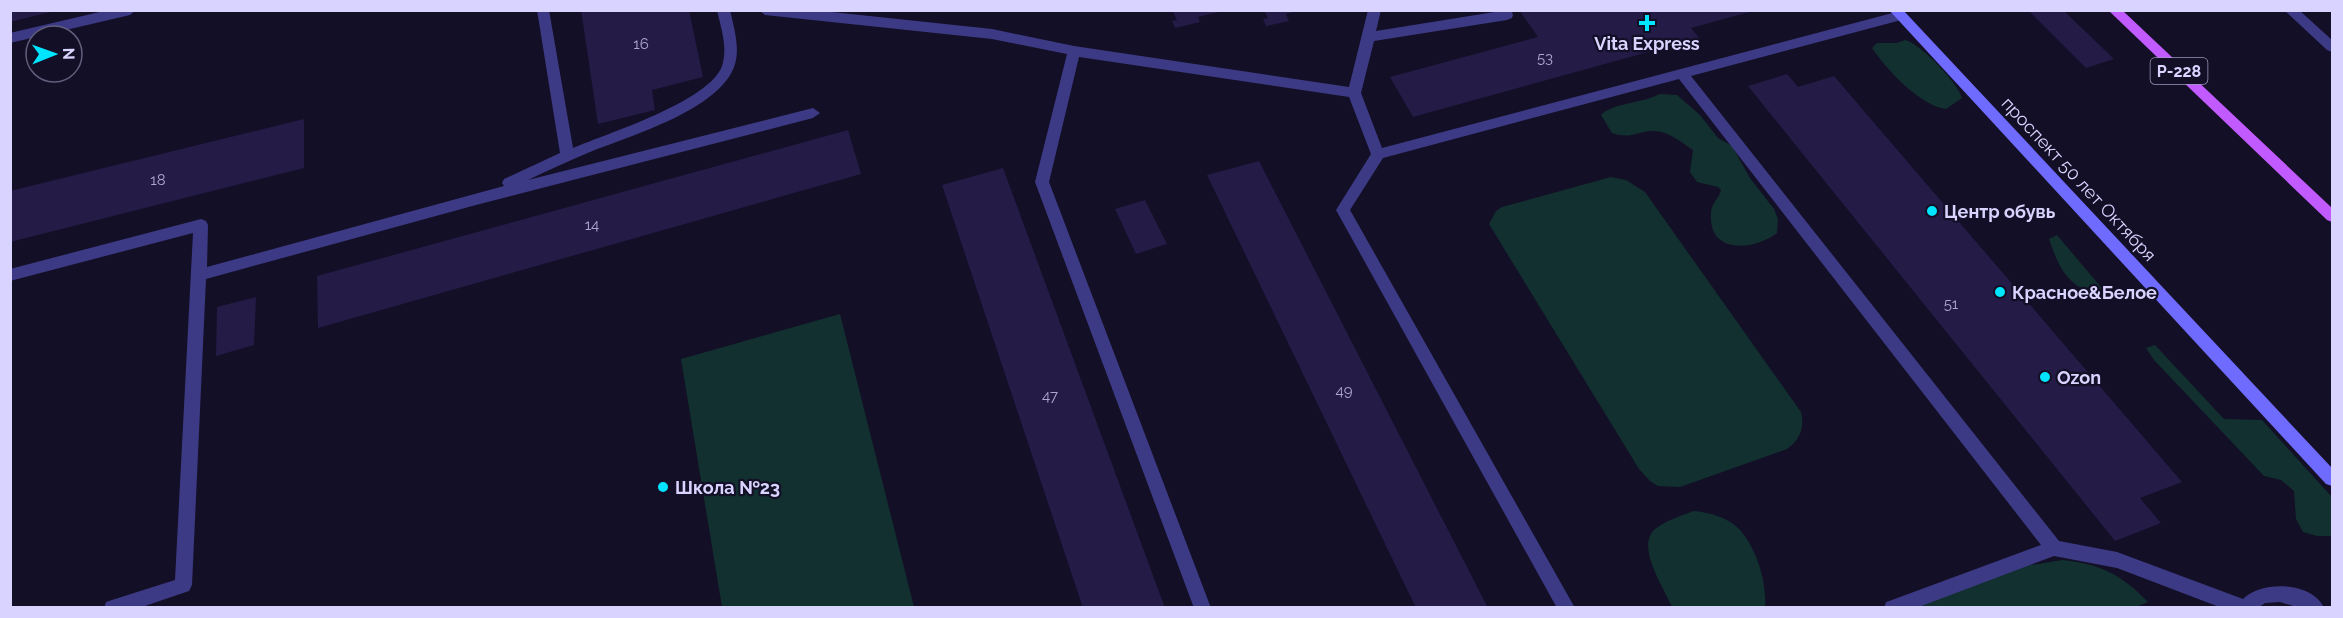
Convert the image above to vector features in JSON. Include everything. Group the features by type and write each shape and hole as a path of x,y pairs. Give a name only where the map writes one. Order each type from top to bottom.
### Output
{"main road":[{"name":"Р-228","path":"2114,10 2332,216"}],"street":[{"name":"проспект 50 лет Октября","path":"1897,13 2332,479"}],"lane":[{"path":"10,38 130,10"},
{"path":"543,10 567,156"},
{"path":"476,199 567,156 658,117 699,97 714,86 725,73 730,57 730,41 723,10"},
{"path":"765,10 992,34 1074,51 1354,93"},
{"path":"1375,10 1354,93 1378,154"},
{"path":"2290,10 2332,47"},
{"path":"1567,608 1343,210 1378,154 1682,74 1897,13"},
{"path":"1368,37 1507,15"},
{"path":"1074,51 1042,182 1203,608"},
{"path":"1682,74 2054,548"},
{"path":"199,275 476,199 813,113"},
{"path":"10,275 201,225 183,585 112,608"},
{"path":"1892,608 2054,548 2117,560 2245,608 2253,599 2265,594 2280,593 2296,597 2316,608"}],"green space":[{"path":"1905,40 1920,48 1938,64 1954,83 1962,98 1946,109 1925,101 1895,76 1872,48 1877,43 1897,43"},
{"path":"1660,94 1677,95 1700,115 1718,138 1732,146 1750,178 1774,209 1778,219 1777,233 1757,243 1735,245 1725,243 1717,237 1712,228 1711,215 1712,207 1721,190 1718,187 1697,182 1690,172 1693,150 1665,133 1648,131 1625,136 1612,133 1601,115 1620,105"},
{"path":"1611,177 1626,180 1645,192 1801,412 1800,433 1787,449 1680,487 1658,486 1639,469 1489,224 1496,211 1502,207"},
{"path":"2057,235 2106,293 2099,295 2088,292 2067,276 2062,270 2049,239"},
{"path":"840,314 914,607 722,607 681,359"},
{"path":"2155,345 2224,419 2262,420 2332,497 2331,536 2317,536 2303,532 2296,519 2294,491 2281,480 2264,476 2154,360 2146,348"},
{"path":"1693,511 1719,516 1736,526 1747,539 1760,567 1765,607 1673,608 1652,565 1648,545 1655,529"},
{"path":"2062,560 2088,564 2109,572 2129,584 2148,602 2133,608 1915,608 2019,567"}],"building":[{"path":"10,10 55,10 55,11 10,22"},
{"path":"581,10 689,10 703,77 652,90 655,110 598,124"},
{"path":"1172,10 1223,11 1198,17 1200,22 1175,28 1172,21 1177,20"},
{"path":"1264,10 1296,11 1286,14 1289,21 1266,26 1263,19 1268,18"},
{"path":"1519,10 1753,11 1691,28 1699,38 1413,117 1390,77 1538,37"},
{"path":"2028,10 2063,10 2114,59 2086,68"},
{"path":"1787,74 1798,87 1834,76 2182,482 2140,498 2161,523 2115,541 1748,86"},
{"path":"304,119 304,168 10,242 10,191"},
{"path":"848,130 861,174 318,328 317,276"},
{"path":"1259,161 1488,608 1416,608 1207,175"},
{"path":"1003,168 1165,608 1083,608 942,185"},
{"path":"1145,200 1167,244 1136,254 1115,209"},
{"path":"256,297 254,345 216,356 217,307"}],"place":[{"name":"Vita Express","path":"1647,23"},
{"name":"Центр обувь","path":"1932,211"},
{"name":"Красное&Белое","path":"2000,292"},
{"name":"Ozon","path":"2045,377"},
{"name":"Школа №23","path":"663,487"}]}
